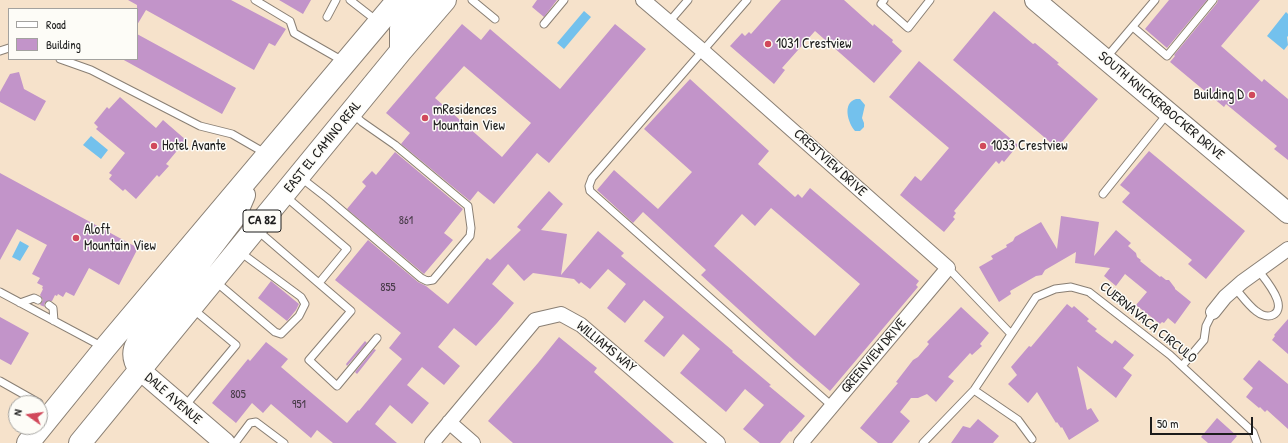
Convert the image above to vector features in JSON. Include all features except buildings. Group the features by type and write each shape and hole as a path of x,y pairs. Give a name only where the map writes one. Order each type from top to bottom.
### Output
{"main road":[{"name":"CA 82","path":"48,402 105,348 260,162 398,0"},
{"path":"401,51 401,28 423,0"},
{"name":"EAST EL CAMINO REAL","path":"80,443 401,51 445,0"},
{"path":"140,370 135,363 134,349 235,216 260,162"}],"street":[{"name":"CRESTVIEW DRIVE","path":"643,0 703,51 948,268"},
{"name":"SOUTH KNICKERBOCKER DRIVE","path":"1037,1 1288,213"},
{"path":"1213,312 1225,297 1235,288 1288,249"},
{"name":"GREENVIEW DRIVE","path":"801,443 948,268"},
{"name":"WILLIAMS WAY","path":"432,443 535,320 560,314 581,325 718,443"},
{"name":"DALE AVENUE","path":"140,370 225,443"},
{"path":"449,422 473,443"}],"lane":[{"path":"255,0 290,21 294,33 345,62"},
{"path":"327,17 336,0"},
{"path":"350,0 379,22"},
{"path":"472,0 495,19"},
{"path":"544,24 564,0"},
{"path":"669,22 688,0"},
{"path":"747,0 592,178 589,186 590,191 832,406"},
{"path":"884,0 881,4 908,28 930,0"},
{"path":"1104,59 1155,0"},
{"path":"1133,26 1167,56 1214,0"},
{"path":"63,60 91,70 200,126 232,134 260,162"},
{"path":"299,176 421,278 427,281 433,280 470,236 471,228 468,206 395,145 367,126 351,112"},
{"path":"1103,194 1169,112"},
{"path":"284,195 347,250 319,284"},
{"path":"255,229 351,311 309,360 337,386 377,338"},
{"path":"214,280 275,332 281,334 299,316 305,304 301,298 238,250"},
{"name":"CRESTVIEW DRIVE","path":"948,268 1011,334"},
{"path":"1235,288 1256,312 1264,316 1270,317 1274,315 1277,310 1278,301 1272,288 1258,270"},
{"name":"CUERNAVACA CIRCULO","path":"923,443 974,390 1036,297 1055,289 1071,287 1089,292 1182,366 1253,432 1257,443"},
{"path":"0,292 105,348"},
{"path":"20,302 34,298 38,300"},
{"path":"49,306 53,308 54,321"},
{"path":"184,408 236,345 192,307"},
{"path":"1182,366 1204,340 1206,326 1213,312"},
{"path":"0,381 25,395"},
{"path":"974,390 1018,420 1032,439"},
{"path":"235,443 250,423 256,422 284,443"}],"water":[{"path":"584,11 591,17 564,49 557,43"},
{"path":"1286,12 1288,14 1288,45 1284,50 1267,36"},
{"path":"856,99 860,99 865,105 862,118 864,127 860,131 855,131 852,127 848,114 849,105"},
{"path":"91,136 108,150 101,159 83,145"},
{"path":"20,241 29,246 20,261 12,257"}],"place":[{"name":"1031 Crestview","path":"768,44"},
{"name":"Building D","path":"1252,95"},
{"name":"mResidences Mountain View","path":"425,118"},
{"name":"Hotel Avante","path":"154,146"},
{"name":"1033 Crestview","path":"983,146"},
{"name":"Aloft Mountain View","path":"76,238"}]}
